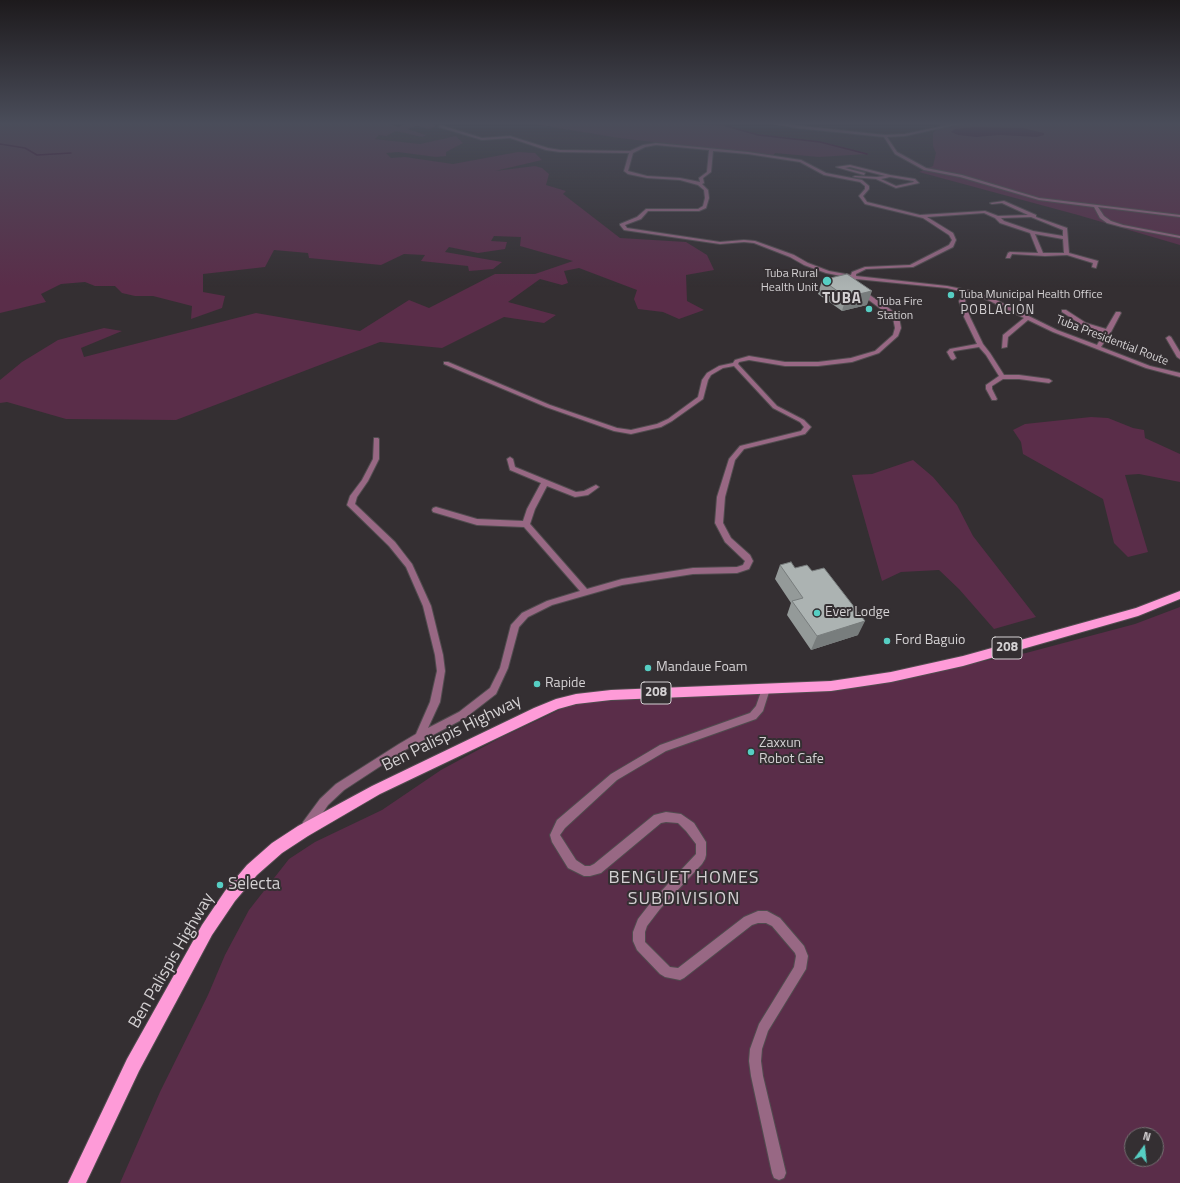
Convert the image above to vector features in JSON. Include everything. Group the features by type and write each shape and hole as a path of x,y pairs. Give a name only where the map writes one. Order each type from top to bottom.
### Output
{"main road":[{"name":"Ben Palispis Highway","path":"77,1183 134,1065 207,930 230,896 252,870 277,848 376,790 556,704 576,698 611,695 831,686 891,677 962,661 1138,612 1180,596"}],"street":[{"path":"666,177 699,184 702,183 702,177"},
{"path":"446,363 548,406 616,430 631,432 659,426 670,420 701,398 705,380 709,374 721,367 735,364 740,359 749,358 784,364 818,364 864,357 884,347 897,331 896,317 860,292 854,285 853,277 857,271 865,268 911,266 950,246 954,240 951,234 934,222 920,216 866,203 860,196 867,189 867,186 861,181 849,177"},
{"path":"854,177 881,177"},
{"path":"875,178 896,187 917,183 914,180 897,177"},
{"path":"965,177 1039,199 1180,216"},
{"name":"Tuba Presidential Route","path":"699,184 706,190 707,194 706,204 701,210 648,210 638,218 622,225 622,227 628,230 720,243 744,241 755,242 792,256 822,270 853,277 940,286 978,294 1027,318 1098,348 1148,367 1180,375"},
{"path":"992,204 1002,202 1033,214 1033,217"},
{"path":"1096,206 1102,217 1109,222 1122,226 1180,237"},
{"path":"920,216 979,211 997,217 1033,217 1065,229 1064,238 1067,254"},
{"path":"997,217 1002,222 1032,232 1064,238"},
{"path":"1032,232 1040,253 1045,254"},
{"path":"1008,257 1010,253 1067,254 1094,261 1097,264 1094,267"},
{"path":"978,294 964,298 962,301 967,317 980,346 988,354 1002,377"},
{"path":"1064,311 1084,324 1108,332"},
{"path":"1098,348 1118,314"},
{"path":"1004,347 1005,336 1027,318"},
{"path":"1169,338 1180,357"},
{"path":"953,358 950,352 952,350 980,346"},
{"path":"304,831 324,802 340,787 420,737 462,715 493,691 504,668 511,636 518,620 545,605 622,582 645,577 693,571 737,570 746,567 749,561 728,540 719,523 720,497 732,459 736,452 742,447 803,433 808,427 802,421 775,407 735,364"},
{"path":"994,399 989,386 1002,377 1019,377 1049,381"},
{"path":"376,439 376,459 365,481 354,496 351,505 392,544 409,566 426,606 439,655 441,670 435,702 420,737"},
{"path":"510,459 512,468 575,495 586,493 596,487"},
{"path":"526,524 531,509 545,483"},
{"path":"436,510 477,522 526,524 586,593"},
{"path":"766,689 763,703 753,716 663,748 614,777 561,824 555,835 572,864 584,871 590,871 597,869 658,819 673,817 681,819 690,827 701,842 701,855 656,905 642,923 639,932 639,941 641,946 664,970 669,973 680,974 727,936 748,921 758,917 767,918 776,922 800,950 802,956 800,969 763,1028 756,1049 755,1061 757,1076 778,1173"}],"shaded area":[{"path":"0,177 548,177 546,185 566,191 563,194 620,238 686,242 707,255 714,270 686,275 687,301 704,310 679,319 663,312 638,309 634,299 637,290 579,268 564,271 568,283 562,285 540,279 508,302 556,315 544,323 504,317 442,348 380,342 176,420 66,419 7,402 0,403 0,380 22,362 58,340 104,328 122,331 81,348 84,357 256,313 360,331 409,300 429,308 495,274 535,274 573,261 520,246 521,237 494,236 491,241 507,242 505,249 478,253 449,247 445,252 502,262 493,269 469,271 468,266 421,261 425,255 404,254 381,265 309,258 308,253 274,250 265,267 203,274 203,292 225,296 222,308 191,319 192,306 153,296 135,296 122,293 115,286 95,286 85,282 61,284 41,294 46,302 0,313"},
{"path":"938,177 1180,177 1180,245 1078,215"},
{"path":"1091,417 1108,418 1133,428 1144,430 1145,438 1180,454 1180,482 1139,474 1125,475 1148,552 1128,557 1114,543 1103,499 1023,454 1021,442 1013,430 1025,424"},
{"path":"913,460 933,477 957,505 973,536 1036,617 994,629 959,589 939,570 901,572 882,581 852,475 872,474"},
{"path":"1180,607 1180,1183 120,1183 160,1092 208,995 225,955 249,910 289,859 315,842 382,810 441,770 500,738 565,707 582,703 899,677 1026,653 1135,624"}],"building":[{"path":"847,274 872,291 846,297 822,280"},
{"path":"791,562 795,568 807,565 812,571 824,568 865,621 817,636 792,601 803,598 780,565"}],"place":[{"name":"Tuba Rural Health Unit","path":"827,281"},
{"name":"Tuba Municipal Health Office","path":"951,295"},
{"name":"Tuba Fire Station","path":"869,309"},
{"name":"Ever Lodge","path":"817,613"},
{"name":"Ford Baguio","path":"887,641"},
{"name":"Mandaue Foam","path":"648,668"},
{"name":"Rapide","path":"537,684"},
{"name":"Zaxxun Robot Cafe","path":"751,752"},
{"name":"Selecta","path":"220,885"}],"district":[{"name":"TUBA","path":"842,299"},
{"name":"POBLACION","path":"998,311"},
{"name":"BENGUET HOMES SUBDIVISION","path":"684,889"}]}
